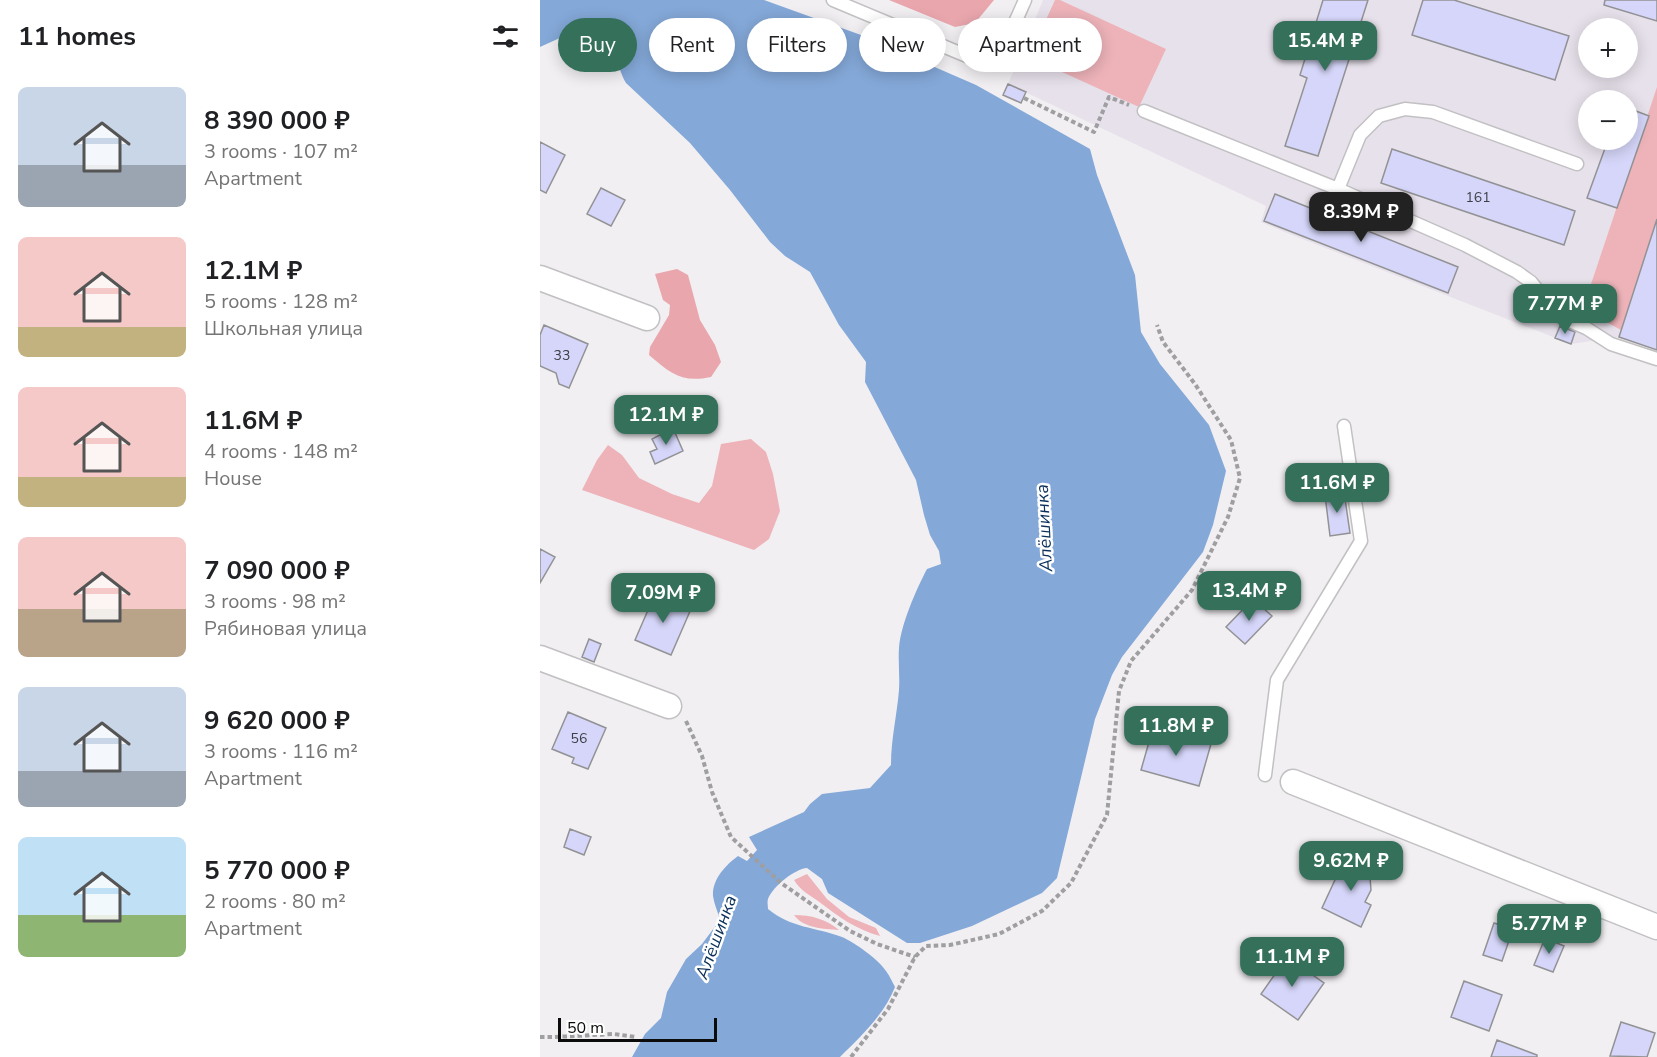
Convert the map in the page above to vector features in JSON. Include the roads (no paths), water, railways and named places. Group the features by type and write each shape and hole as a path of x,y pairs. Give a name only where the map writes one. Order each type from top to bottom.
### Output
{"street":[{"path":"540,278 647,318"},
{"path":"540,658 669,706"},
{"path":"1293,783 1657,927"}],"lane":[{"path":"833,0 974,59 984,59 1002,44 1011,32 1025,0"},
{"path":"1338,189 1360,135 1379,116 1405,109 1433,112 1576,164"},
{"path":"1144,111 1338,189 1465,245 1517,272 1531,282 1552,308 1565,319 1586,328 1611,344 1657,359"},
{"path":"1265,775 1277,680 1361,541 1344,426"}],"water":[{"name":"Алёшинка","path":"540,0 764,0 814,18 747,18 747,72 847,72 847,30 859,34 859,72 946,72 976,85 1090,149 1097,175 1135,275 1141,332 1160,364 1209,425 1226,471 1213,525 1203,552 1122,657 1112,675 1095,719 1057,878 1042,893 972,926 920,943 907,943 828,893 822,879 807,868 791,875 771,894 768,909 794,924 842,937 853,943 882,966 895,987 878,1016 840,1057 632,1057 645,1034 661,1018 667,992 686,959 702,944 720,920 713,896 715,884 733,860 738,856 747,861 757,850 749,837 804,812 822,794 870,788 891,765 899,690 900,639 910,607 927,569 941,564 939,551 930,535 916,480 865,382 866,362 839,325 810,272 785,256 770,242 690,143 626,83 621,72 637,72 637,18 558,18 558,39 540,47"}]}
